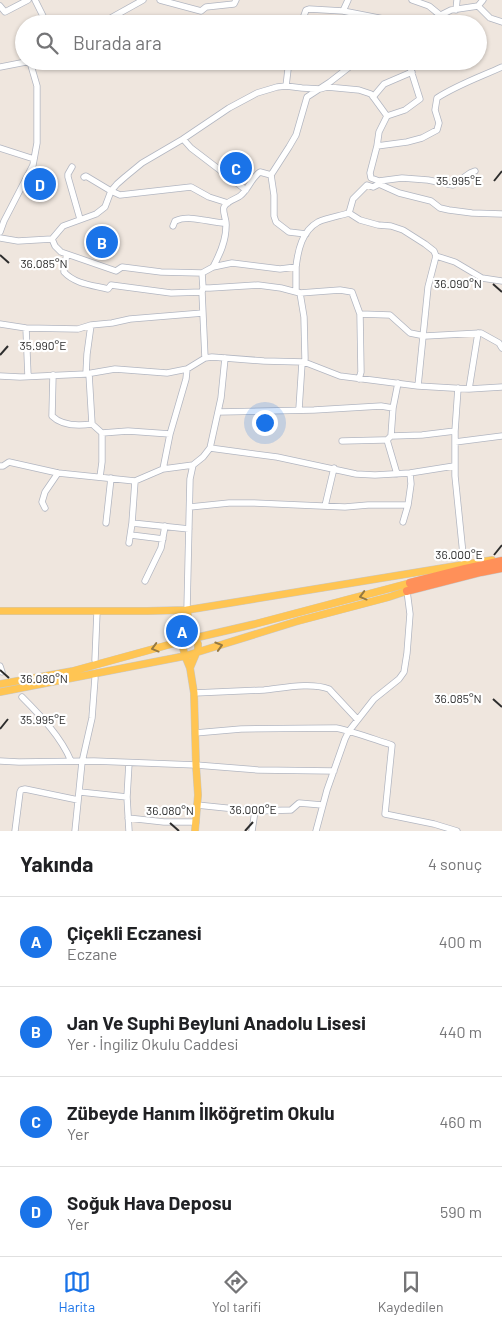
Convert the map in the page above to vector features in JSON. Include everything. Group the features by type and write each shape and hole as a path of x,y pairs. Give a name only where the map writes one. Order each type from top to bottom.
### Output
{"highway":[{"path":"410,583 502,560"},
{"path":"407,591 502,568"}],"main road":[{"path":"0,611 146,612 187,610 464,564 502,560"},
{"path":"0,684 73,670 410,583"},
{"path":"0,692 185,656 298,621 407,591"},
{"path":"187,610 190,627 198,644 190,668"},
{"path":"190,627 183,648 190,668 194,693 198,795 196,831"}],"street":[{"path":"0,6 6,12 28,0"},
{"path":"35,0 42,15"},
{"path":"160,0 202,11 206,8 234,4 236,0"},
{"path":"343,11 348,0"},
{"path":"412,0 429,6 440,15 478,6 483,0"},
{"path":"456,10 457,0"},
{"path":"116,15 141,1"},
{"path":"478,6 490,18 502,22"},
{"path":"303,15 306,10 309,9 343,11 361,15"},
{"path":"0,67 15,64"},
{"path":"377,146 407,142 422,138 437,130 439,123 435,110 437,98 452,88 501,68"},
{"path":"0,232 33,165 37,142 37,86 32,70"},
{"path":"286,86 289,70"},
{"path":"306,234 289,232 276,222 271,175 296,135 306,101 310,95 345,70"},
{"path":"373,97 384,84 412,72 420,99 405,110 387,116 379,132 370,173 371,178 399,193 431,201 440,208 472,213 502,214"},
{"path":"0,238 15,240 52,239 63,226 96,214 105,207 112,191 134,168 257,92 286,86 359,90 370,94 387,116"},
{"path":"183,139 191,148 246,190"},
{"path":"0,148 34,159"},
{"path":"72,167 68,177 80,220"},
{"path":"349,213 354,199 367,186 373,187 379,183 402,178 428,180 453,185 475,171"},
{"path":"213,267 222,250 226,223 224,207 239,197 246,190 252,178 260,172 271,175"},
{"path":"84,177 86,176 120,195 191,187 228,203"},
{"path":"299,409 303,363 305,359 304,318 300,293 296,291 296,267 302,241 312,227 320,222 349,213 360,220 403,230 425,244 436,256 455,262 482,278 502,281"},
{"path":"173,226 175,221 182,218 226,223"},
{"path":"52,239 55,246 61,252 116,271 122,267 161,272 202,273 213,267 232,263 280,269 296,267"},
{"path":"67,255 64,272 70,278 83,283 108,288 111,285 171,293 248,285 281,288 300,293 340,290 352,292 360,314 361,372 359,379"},
{"path":"418,386 428,287 436,256"},
{"path":"202,273 205,358"},
{"path":"0,324 26,328 78,329 130,319 203,313"},
{"path":"360,314 390,315 410,333 422,336 481,333 499,343 502,348"},
{"path":"91,325 87,354 92,424 102,433 170,434"},
{"path":"26,328 28,376"},
{"path":"469,389 478,333"},
{"path":"0,376 88,374 116,369 167,373 187,369 205,358 212,357 303,363 340,376 418,386 469,389 502,387"},
{"path":"0,466 9,462 58,473 134,481 163,469 193,465 210,448 218,412 225,358"},
{"path":"163,469 187,369"},
{"path":"53,375 52,416 61,422 81,426 92,424"},
{"path":"397,474 389,438 398,383"},
{"path":"458,388 454,466 464,564"},
{"path":"218,412 314,410 381,406 393,408"},
{"path":"342,441 455,431"},
{"path":"100,477 102,433"},
{"path":"455,442 502,436"},
{"path":"210,448 277,457 356,474 410,473 454,466"},
{"path":"187,610 190,479 193,465"},
{"path":"325,506 334,468"},
{"path":"45,508 42,502 43,497 58,473"},
{"path":"403,522 411,484 410,473"},
{"path":"106,523 111,478"},
{"path":"129,543 134,481"},
{"path":"190,507 230,503 345,507 408,505"},
{"path":"132,523 189,528"},
{"path":"145,581 158,556 166,526"},
{"path":"131,535 163,539"},
{"path":"316,831 322,805 349,730 374,699 399,679 404,672 410,614 407,591"},
{"path":"95,660 97,612"},
{"path":"75,831 82,762 92,718 95,678"},
{"path":"194,693 323,686 329,688 357,720"},
{"path":"22,697 38,713 57,737 67,751 71,761"},
{"path":"195,733 241,729 336,728 349,730 392,745 385,814 434,824 457,831"},
{"path":"0,760 19,762 71,761 196,765 258,770 334,771"},
{"path":"128,831 129,763"},
{"path":"16,831 20,792 24,789 78,800"},
{"path":"80,792 127,797"},
{"path":"197,805 255,811 291,810 299,803 322,805"},
{"path":"252,831 255,811"},
{"path":"128,818 164,822 196,822"}],"place":[{"name":"Zübeyde Hanım İlköğretim Okulu","path":"236,168"},
{"name":"Soğuk Hava Deposu","path":"40,184"},
{"name":"Jan Ve Suphi Beyluni Anadolu Lisesi","path":"102,242"},
{"name":"Çiçekli Eczanesi","path":"182,631"}]}
